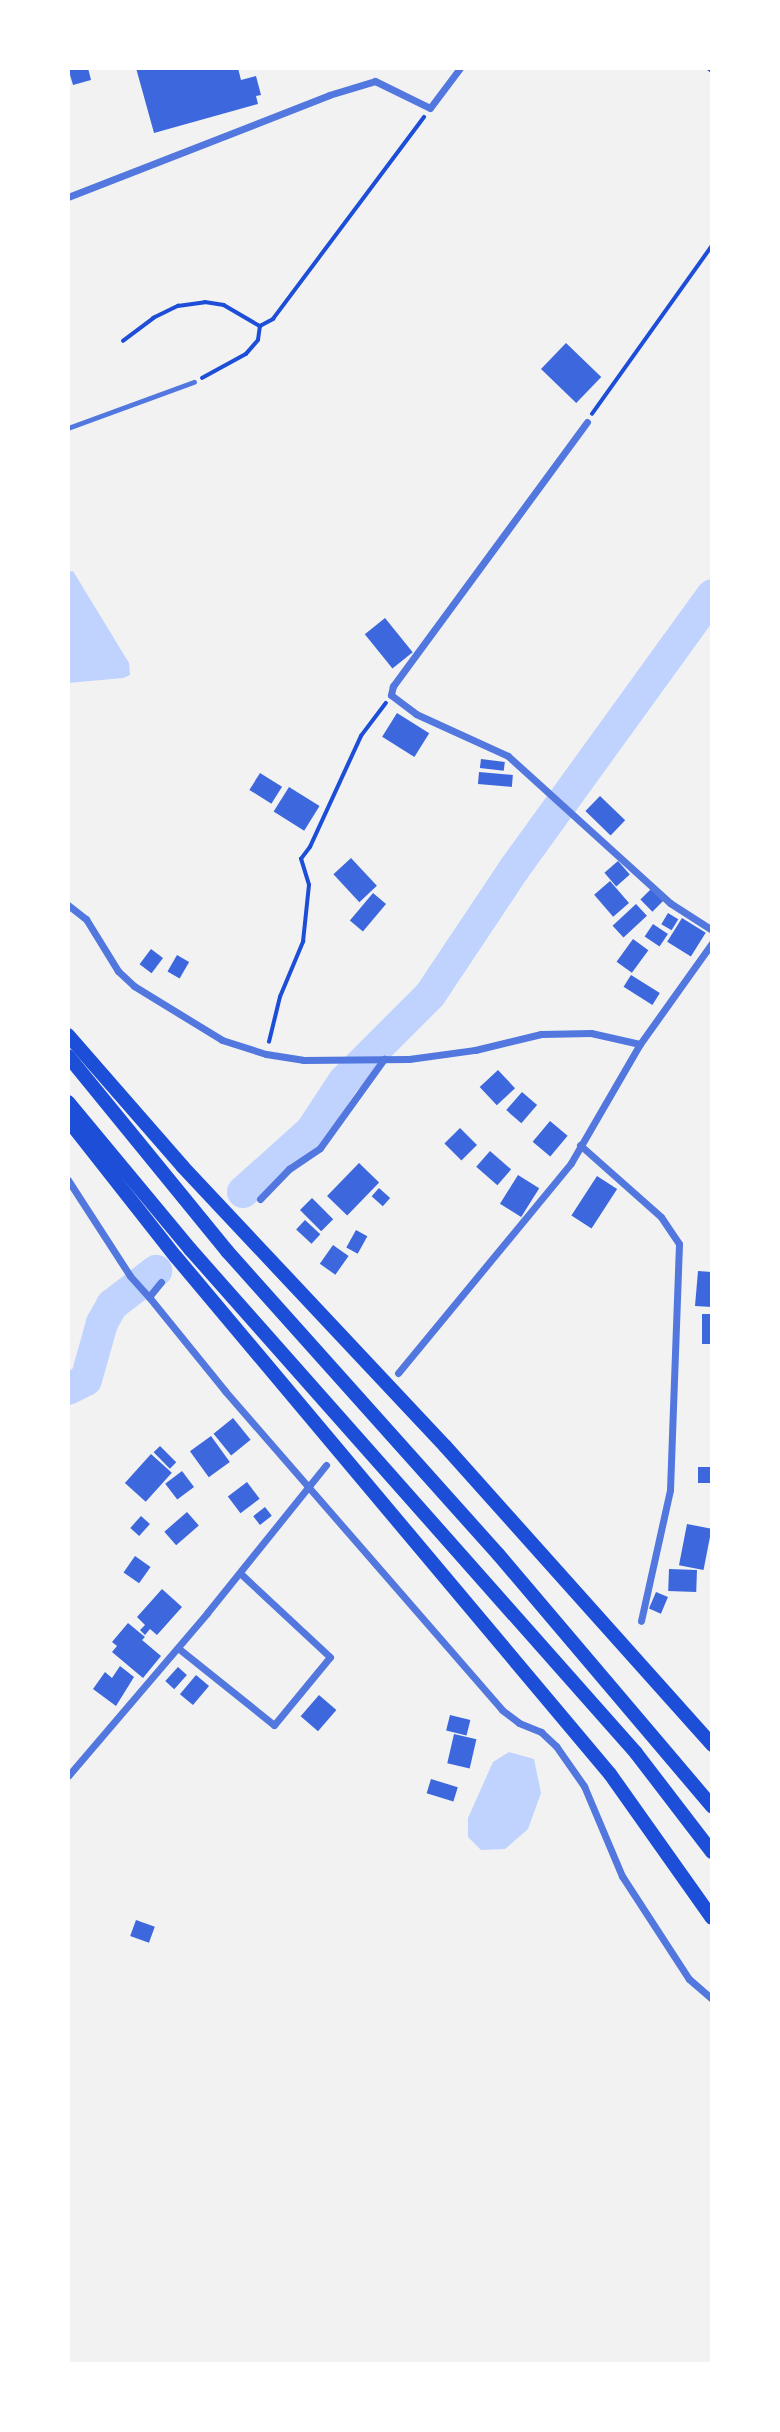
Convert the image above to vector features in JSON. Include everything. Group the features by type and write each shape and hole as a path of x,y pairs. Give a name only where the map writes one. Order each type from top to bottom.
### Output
{"highway":[{"path":"68,1035 193,1177 445,1446 712,1745"},
{"path":"68,1056 227,1251 498,1553 712,1806"},
{"path":"68,1102 190,1249 626,1742 712,1852"},
{"path":"68,1120 176,1257 610,1774 712,1918"}],"street":[{"path":"68,197 329,95 375,81 430,108 460,68"},
{"path":"587,422 393,686 391,695 416,714 508,756 670,903 712,930"},
{"path":"68,905 86,919 118,971 134,986 222,1040 266,1054 303,1060 384,1059 475,1050 541,1034 591,1033 640,1044"},
{"path":"398,1373 571,1163 640,1044 712,943"},
{"path":"260,1199 289,1169 320,1148 384,1059"},
{"path":"580,1145 661,1217 679,1244 670,1490 641,1621"},
{"path":"68,1180 130,1276 225,1391 502,1710 519,1723 541,1732 556,1746 584,1786 622,1876 689,1979 712,1999"},
{"path":"149,1297 161,1282"},
{"path":"68,1776 240,1573 327,1465"},
{"path":"178,1647 274,1725 330,1657 240,1573"}],"lane":[{"path":"68,428 194,382"}],"path":[{"path":"260,326 273,319 430,108"},
{"path":"587,422 712,246"},
{"path":"123,341 153,318 177,306 205,302 224,305 260,326"},
{"path":"194,382 246,354 258,340 260,326"},
{"path":"266,1054 280,997 303,942 309,885 301,859 310,847 361,736 391,695"}],"water":[{"path":"73,571 129,663 130,675 68,683 68,572"},
{"path":"509,1752 534,1759 541,1793 528,1829 505,1849 481,1850 468,1837 468,1818 493,1762"}],"building":[{"path":"68,68 88,68 91,80 73,85"},
{"path":"136,68 238,68 241,80 256,76 261,95 256,96 258,104 154,133"},
{"path":"566,343 601,377 576,403 541,369"},
{"path":"385,618 413,652 392,669 365,634"},
{"path":"397,713 429,733 414,757 382,737"},
{"path":"481,759 505,762 504,771 480,768"},
{"path":"479,772 513,775 512,787 478,784"},
{"path":"260,773 282,787 271,804 249,790"},
{"path":"289,787 320,806 304,831 274,812"},
{"path":"600,796 625,820 611,835 585,811"},
{"path":"351,858 377,886 359,902 333,874"},
{"path":"618,861 630,875 616,886 604,873"},
{"path":"610,881 629,903 613,917 594,895"},
{"path":"651,889 663,901 652,912 640,900"},
{"path":"373,893 386,904 363,932 350,921"},
{"path":"636,904 647,916 624,938 613,926"},
{"path":"668,913 678,919 672,930 661,924"},
{"path":"682,918 706,933 691,957 667,942"},
{"path":"653,924 668,934 660,947 645,936"},
{"path":"633,939 648,950 632,973 617,962"},
{"path":"151,949 163,958 152,973 140,964"},
{"path":"177,955 189,962 180,978 168,971"},
{"path":"631,975 660,993 652,1005 624,987"},
{"path":"498,1070 515,1088 497,1105 480,1087"},
{"path":"522,1092 537,1105 521,1123 506,1110"},
{"path":"550,1121 568,1136 550,1156 533,1142"},
{"path":"460,1128 477,1145 461,1161 444,1144"},
{"path":"490,1151 511,1169 497,1185 476,1167"},
{"path":"359,1163 379,1182 347,1216 327,1196"},
{"path":"518,1175 539,1188 521,1217 500,1204"},
{"path":"597,1176 617,1189 592,1228 571,1215"},
{"path":"379,1188 390,1198 383,1206 372,1196"},
{"path":"312,1198 333,1219 321,1231 300,1210"},
{"path":"305,1220 320,1234 311,1244 296,1230"},
{"path":"356,1230 367,1236 358,1254 346,1247"},
{"path":"333,1245 349,1256 335,1275 320,1264"},
{"path":"698,1271 712,1272 712,1307 695,1306"},
{"path":"702,1314 712,1314 712,1344 702,1344"},
{"path":"233,1418 251,1440 231,1455 214,1434"},
{"path":"211,1436 230,1462 209,1477 190,1451"},
{"path":"160,1446 176,1462 170,1469 154,1452"},
{"path":"151,1454 172,1473 146,1502 125,1483"},
{"path":"698,1467 712,1467 712,1483 698,1483"},
{"path":"182,1471 194,1487 177,1500 165,1484"},
{"path":"247,1482 260,1499 240,1513 228,1496"},
{"path":"265,1507 272,1516 260,1525 253,1516"},
{"path":"187,1512 199,1526 176,1545 164,1532"},
{"path":"141,1516 150,1524 139,1536 130,1528"},
{"path":"687,1524 712,1529 704,1570 679,1565"},
{"path":"135,1556 151,1567 139,1583 124,1572"},
{"path":"669,1569 697,1570 696,1592 668,1591"},
{"path":"162,1589 182,1607 157,1635 150,1629 145,1635 140,1630 145,1625 137,1617"},
{"path":"656,1592 668,1597 661,1614 649,1609"},
{"path":"128,1623 145,1637 142,1640 161,1656 143,1678 112,1652 117,1646 112,1642"},
{"path":"120,1666 134,1677 116,1706 93,1689 105,1672 112,1678"},
{"path":"178,1667 187,1675 174,1689 165,1681"},
{"path":"196,1675 209,1686 193,1705 180,1694"},
{"path":"319,1695 336,1710 318,1731 301,1716"},
{"path":"450,1715 470,1720 467,1736 446,1731"},
{"path":"454,1734 476,1739 470,1768 447,1763"},
{"path":"431,1779 458,1787 453,1802 427,1793"},
{"path":"136,1920 155,1927 149,1943 130,1936"}],"waterway":[{"path":"243,1192 311,1131 344,1081 430,995 514,869 712,595"},
{"path":"68,1389 86,1380 102,1323 112,1305 156,1271"}]}
